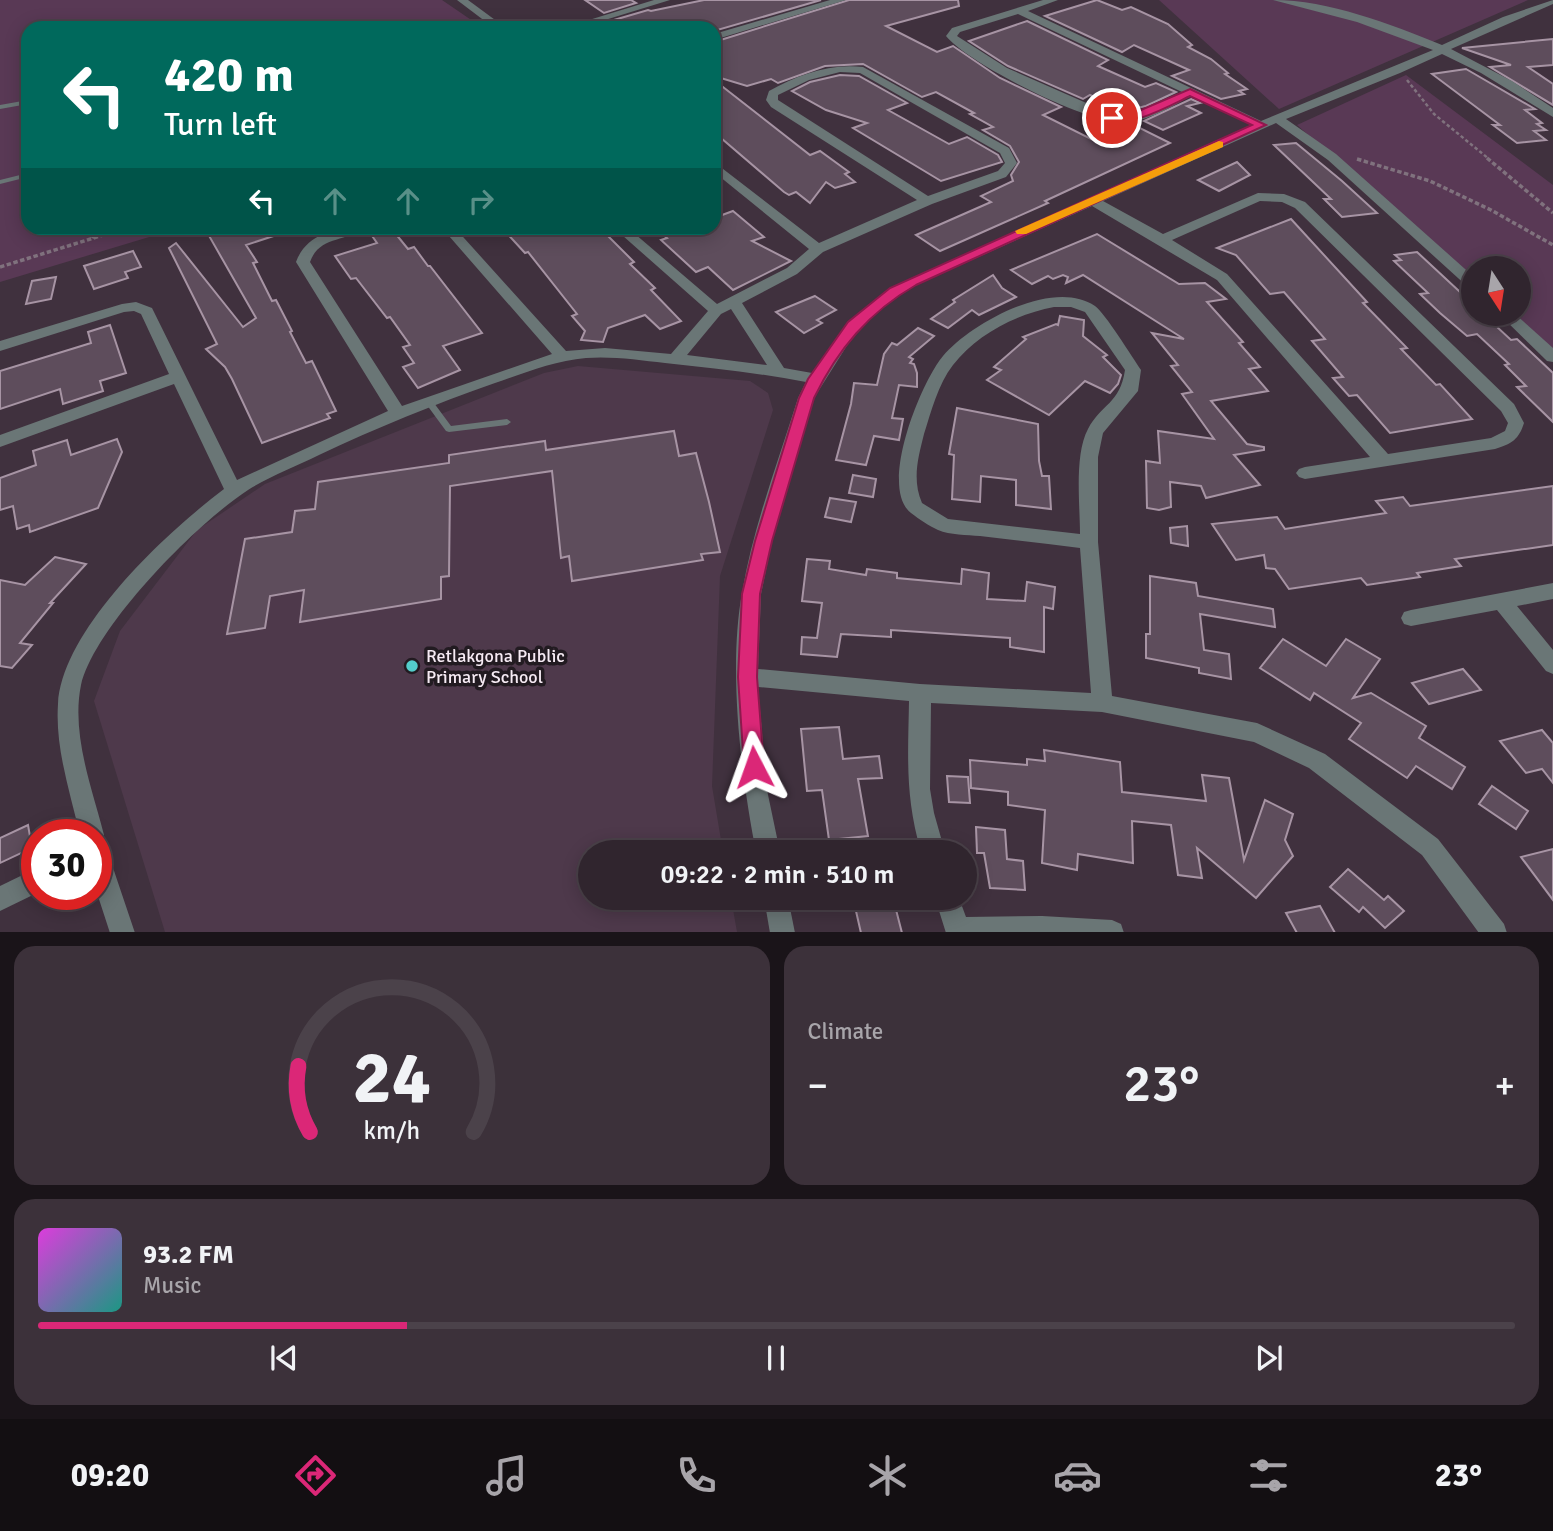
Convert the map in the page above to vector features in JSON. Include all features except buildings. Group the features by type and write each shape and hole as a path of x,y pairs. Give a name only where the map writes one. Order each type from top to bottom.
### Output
{"street":[{"path":"462,0 491,21"},
{"path":"592,21 666,0"},
{"path":"721,35 841,0"},
{"path":"1053,0 956,30 951,34 951,39 1000,68 1102,116 1131,118 1190,92"},
{"path":"1278,0 1361,20 1440,49 1512,84 1553,113"},
{"path":"766,840 756,790 747,677 751,594 806,398 853,325 895,291 1003,239 1277,118 1396,71 1440,49 1553,1"},
{"path":"1018,10 1261,125"},
{"path":"675,359 716,311 792,271 818,249 927,201 1002,174 1011,163 1008,155 863,70 849,68 827,71 773,93 772,100 775,104 927,201"},
{"path":"1277,118 1332,156 1461,273"},
{"path":"721,172 818,249"},
{"path":"1162,239 1258,197 1277,197 1293,201 1309,212 1508,408 1516,423 1512,435 1495,443 1305,474"},
{"path":"1094,201 1214,271 1230,285 1383,460"},
{"path":"335,235 311,247 303,262 398,412"},
{"path":"454,235 563,356"},
{"path":"628,235 716,311"},
{"path":"1089,542 944,525 915,507 907,482 923,412 948,360 982,331 1038,304 1065,302 1090,309 1133,370 1130,391 1096,431 1091,444 1089,542 1102,703"},
{"path":"734,303 779,372"},
{"path":"0,346 107,311 136,306 147,311 233,491"},
{"path":"1519,326 1553,357"},
{"path":"88,819 68,726 71,683 88,643 150,567 190,526 233,491 330,442 398,412 563,356 594,353 675,359 816,379"},
{"path":"0,441 180,376"},
{"path":"1411,618 1553,591"},
{"path":"1502,602 1553,665"},
{"path":"747,677 920,693 1102,703 1257,733 1317,761 1430,847 1494,932"},
{"path":"920,693 919,789 930,840"},
{"path":"0,899 21,888"},
{"path":"112,900 123,932"},
{"path":"778,910 783,932"},
{"path":"951,910 959,931 1042,929 1094,932"}],"lane":[{"path":"0,107 21,103"},
{"path":"0,182 21,177"},
{"path":"428,401 449,429 507,422"}],"path":[{"path":"1396,71 1419,92 1434,114 1553,213"},
{"path":"1332,156 1363,159 1430,181 1491,209 1553,245"},
{"path":"91,239 94,235"},
{"path":"0,267 104,235"}],"shaded area":[{"path":"0,0 442,0 473,21 21,21 21,235 156,235 0,282"},
{"path":"1159,0 1528,0 1279,109"},
{"path":"1406,75 1553,185 1553,352 1524,326 1531,326 1531,256 1461,256 1461,270 1297,125"},
{"name":"Retlakgona Public Primary School","path":"578,366 750,381 768,393 773,410 720,576 712,786 721,840 578,840 578,910 733,910 737,932 165,932 94,701 120,631 197,530 265,484 544,373"}],"slow traffic":[{"path":"1021,231 1219,144"}],"place":[{"name":"Retlakgona Public Primary School","path":"412,666"}],"route":[{"path":"754,767 747,677 751,594 806,398 853,325 895,291 911,282 1261,125 1190,92 1136,116 1112,118"}]}
